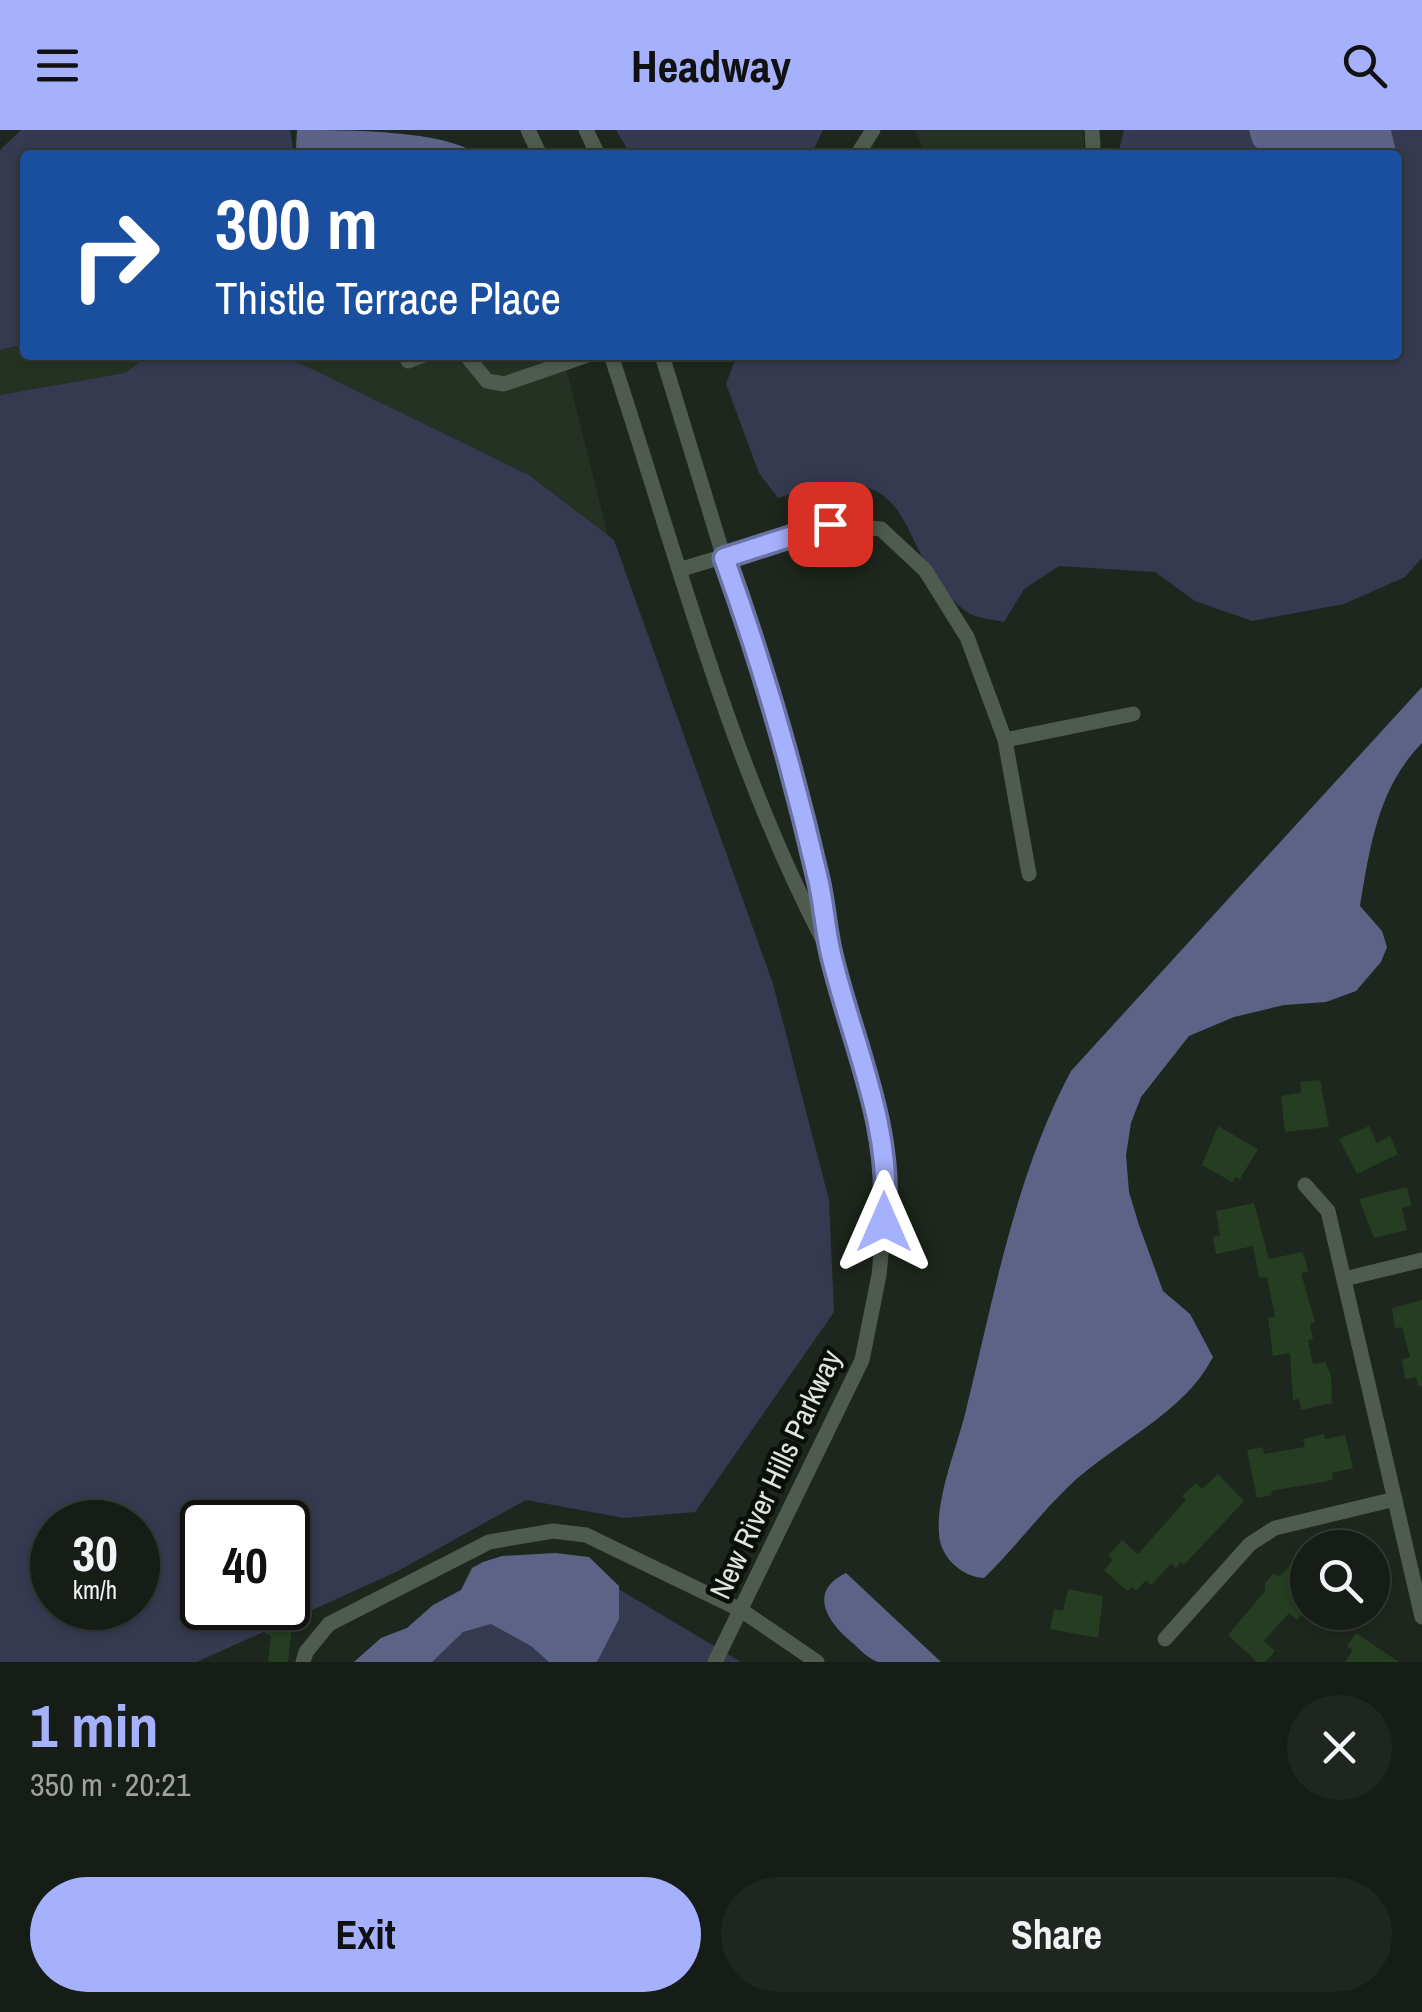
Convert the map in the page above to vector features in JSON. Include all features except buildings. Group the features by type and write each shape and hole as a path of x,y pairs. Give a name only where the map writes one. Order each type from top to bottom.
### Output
{"street":[{"path":"470,360 486,381 504,384 574,360"},
{"name":"New River Hills Parkway","path":"613,360 753,778 798,890 831,954"},
{"name":"New River Hills Parkway","path":"664,360 778,722 820,884 831,954 876,1112 887,1195 878,1275 862,1360 715,1662"},
{"path":"682,569 830,524 881,529 925,570 967,637 1005,740 1029,874"},
{"path":"1005,740 1133,714"},
{"path":"1305,1185 1328,1211 1422,1618"},
{"path":"1344,1279 1422,1260"},
{"path":"1165,1640 1250,1544 1274,1528 1395,1500"},
{"path":"303,1662 306,1652 329,1624 490,1542 522,1533 586,1536 741,1610 817,1662"}],"shaded area":[{"path":"21,130 290,130 293,150 20,150 20,345 0,350 0,150"},
{"path":"297,130 420,136 469,150 298,150"},
{"path":"616,130 823,130 813,150 628,150"},
{"path":"915,130 1083,130 1085,150 938,150 922,147"},
{"path":"1124,130 1249,130 1259,150 1119,150"},
{"path":"1249,130 1391,130 1396,150 1259,150"},
{"path":"1391,130 1422,130 1422,558 1405,577 1344,604 1252,621 1195,601 1155,572 1059,566 1024,589 1004,622 967,612 942,588 899,513 884,496 860,486 826,486 778,498 759,473 726,384 735,360 1402,360 1402,150 1396,150"},
{"path":"20,345 20,360 142,360 125,373 0,395 0,350"},
{"path":"142,360 293,360 529,475 614,540 773,984 829,1200 834,1312 695,1512 624,1518 526,1500 396,1572 310,1611 310,1500 180,1500 180,1630 268,1630 197,1662 0,1662 0,395 125,373"},
{"path":"293,360 564,360 608,536 529,475"},
{"path":"1422,687 1422,743 1395,779 1378,819 1360,906 1382,931 1387,947 1381,962 1356,991 1326,1002 1284,1005 1234,1017 1189,1036 1141,1097 1131,1123 1126,1155 1129,1192 1139,1225 1163,1291 1190,1314 1213,1357 1185,1395 1069,1486 984,1578 968,1574 948,1558 940,1542 944,1489 1020,1196 1034,1153 1071,1071"},
{"path":"555,1553 589,1557 619,1586 619,1619 597,1662 549,1662 531,1646 491,1624 463,1632 432,1662 354,1662 381,1638 407,1628 433,1605 461,1590 472,1568 483,1562 502,1556"},
{"path":"846,1573 941,1662 879,1662 845,1636 830,1618 824,1599 827,1589"},
{"path":"615,1587 741,1662 418,1662 438,1639"}],"route":[{"path":"830,524 724,558 762,664 820,884 831,954 876,1112 887,1195 884,1222"}]}
